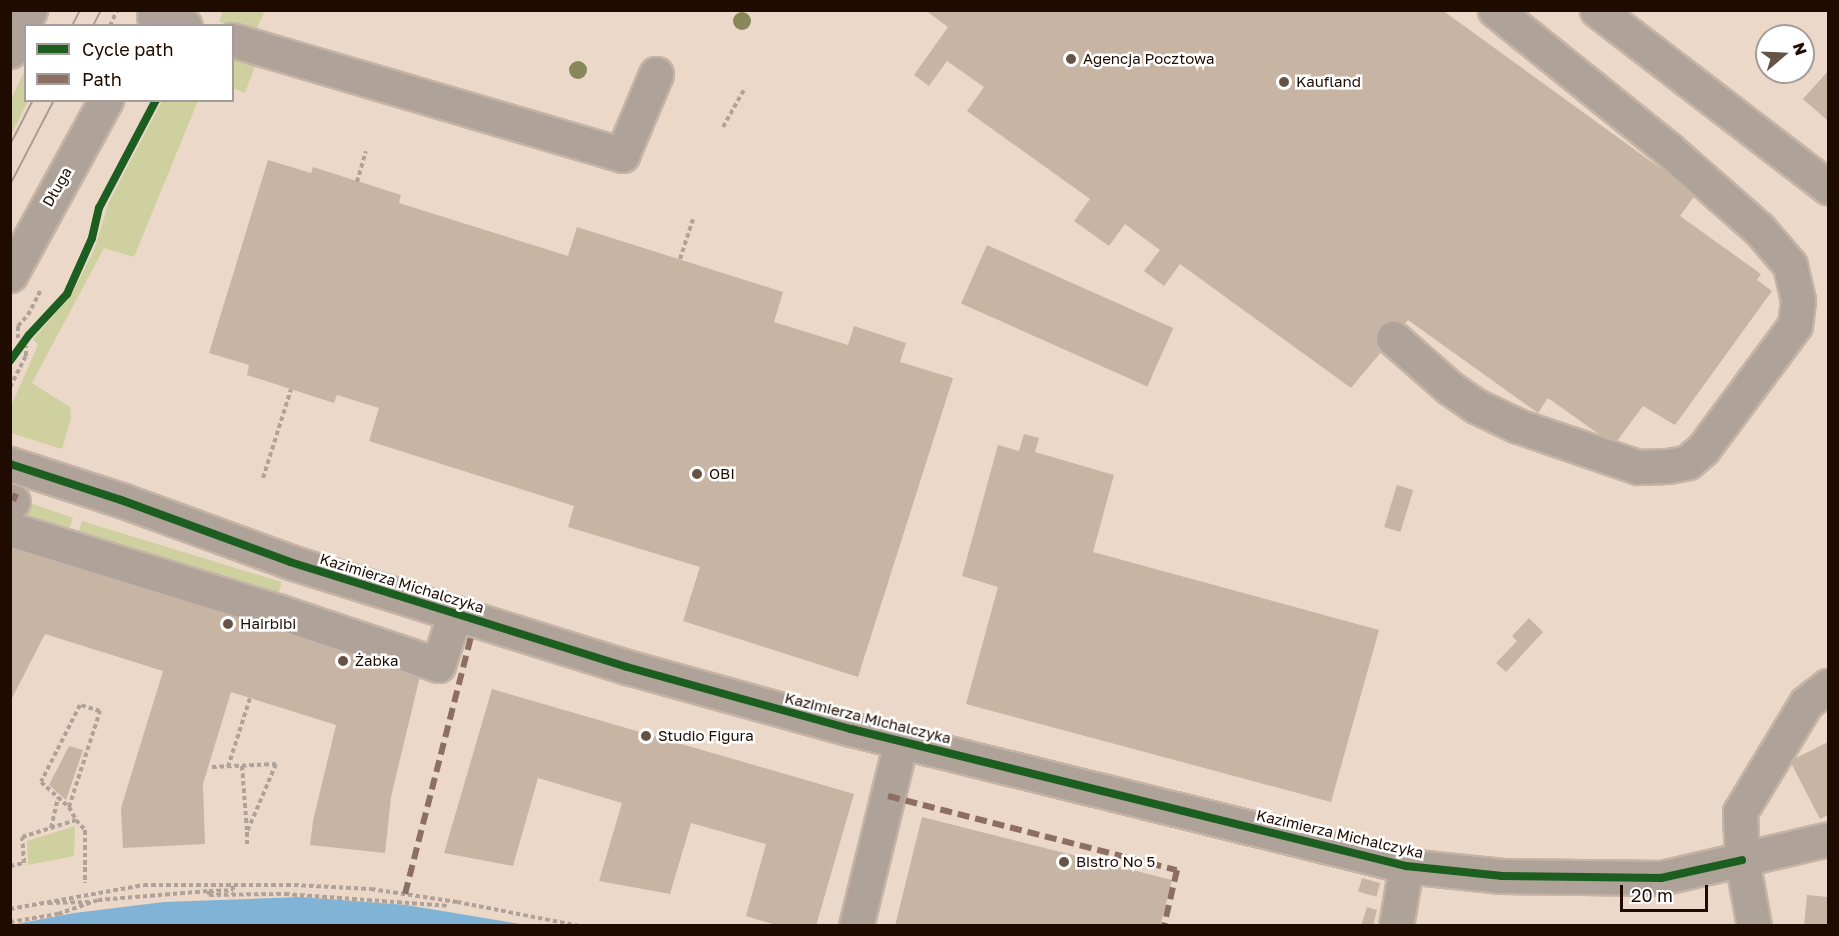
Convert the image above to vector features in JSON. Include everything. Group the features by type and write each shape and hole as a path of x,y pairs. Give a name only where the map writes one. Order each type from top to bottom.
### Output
{"street":[{"path":"10,51 30,10"},
{"path":"1393,338 1450,388 1476,406 1518,426 1638,467 1668,466 1688,462 1703,449 1795,325 1798,300 1790,266 1759,229 1668,149 1495,10"},
{"path":"1597,10 1828,187"},
{"path":"154,18 177,24"},
{"path":"234,41 330,67 483,116 622,155 656,74"},
{"name":"Długa","path":"10,275 105,102"},
{"name":"Kazimierza Michalczyka","path":"10,464 121,500 290,562 627,667 901,741 1406,866 1502,876 1661,878 1828,839"},
{"path":"11,511 277,611 438,665 455,613"},
{"path":"1754,926 1742,860 1740,812 1806,704 1828,686"},
{"path":"856,926 901,741"},
{"path":"1397,922 1406,866"}],"path":[{"path":"111,24 117,10"},
{"path":"723,127 745,88"},
{"path":"357,182 366,151"},
{"path":"680,259 693,219"},
{"path":"17,350 29,335"},
{"path":"10,387 26,356 26,346"},
{"path":"10,366 18,371"},
{"path":"263,477 291,389"},
{"path":"228,767 250,698"},
{"path":"69,807 100,711 80,705 40,782 69,807 85,830 85,883"},
{"path":"212,767 276,764 247,832"},
{"path":"242,766 247,843"},
{"path":"51,828 58,797"},
{"path":"10,866 24,863 22,837 76,820"},
{"path":"40,902 76,903 233,890 232,883"},
{"path":"10,909 144,885 232,883 371,890 467,904 580,926"},
{"path":"209,891 209,895 285,894 447,906"},
{"path":"10,922 58,914 98,900"}],"green space":[{"path":"223,11 265,11 256,30 219,22"},
{"path":"234,58 255,66 245,93 234,88"},
{"path":"24,72 24,102 28,102 11,135 11,99"},
{"path":"161,102 198,102 134,257 104,248 32,383 70,407 71,418 62,449 11,433 11,406 38,345 33,339 71,296 94,250 109,202"},
{"path":"30,503 73,518 67,536 22,520 21,511"},
{"path":"82,521 282,582 277,599 77,538"},
{"path":"75,826 74,856 28,865 27,841"}],"water":[{"path":"301,897 406,905 526,925 11,925 74,913 164,902"}],"building":[{"path":"925,10 1442,10 1696,194 1680,216 1761,274 1757,280 1772,291 1675,425 1643,406 1614,445 1548,398 1538,413 1408,320 1351,388 1180,264 1164,286 1144,271 1160,250 1125,224 1109,246 1074,221 1090,199 967,111 984,87 947,61 929,86 914,75 948,27"},
{"path":"1828,71 1828,121 1803,99"},
{"name":"OBI","path":"268,160 311,173 313,167 401,195 399,203 568,256 577,227 783,292 774,322 848,345 854,326 906,343 900,362 953,378 858,677 683,621 700,567 568,527 574,506 369,441 379,408 337,395 334,403 247,375 249,365 209,353"},
{"path":"987,245 1173,328 1147,386 961,303"},
{"path":"1024,434 1039,438 1035,452 1114,475 1093,552 1379,630 1331,802 966,704 998,587 962,576 998,445 1019,451"},
{"path":"1397,485 1413,490 1400,532 1384,527"},
{"path":"12,545 421,672 391,797 385,853 310,845 313,821 336,725 231,692 203,784 205,844 123,848 121,808 163,671 45,634 10,702"},
{"path":"1529,618 1543,632 1506,672 1496,663 1517,641 1512,636"},
{"path":"492,689 854,794 816,926 779,926 746,916 766,844 691,823 670,894 599,881 622,803 538,778 513,866 444,853"},
{"path":"1828,742 1828,815 1820,819 1790,761"},
{"path":"69,746 83,750 66,800 49,785"},
{"path":"922,817 1172,880 1160,926 895,926"},
{"path":"1362,878 1380,883 1376,897 1358,891"},
{"path":"1807,895 1828,897 1828,926 1804,926"},
{"path":"1367,907 1377,910 1373,926 1361,926"}],"tram line":[{"path":"73,24 80,10"},
{"path":"94,24 101,10"},
{"path":"10,145 32,102"},
{"path":"10,185 53,102"}],"marked path":[{"path":"13,501 16,494"},
{"path":"405,894 471,637"},
{"path":"888,796 1177,870 1164,926"}],"cycle path":[{"path":"10,361 29,335 67,294 92,238 99,208 155,102"},
{"path":"10,464 121,500 290,562 627,667 851,729 1406,866 1502,876 1661,878 1742,860"}],"place":[{"name":"Agencja Pocztowa","path":"1071,59"},
{"name":"Kaufland","path":"1284,82"},
{"name":"OBI","path":"697,474"},
{"name":"Hairbibi","path":"228,624"},
{"name":"Żabka","path":"343,661"},
{"name":"Studio Figura","path":"646,736"},
{"name":"Bistro No 5","path":"1064,862"}]}
